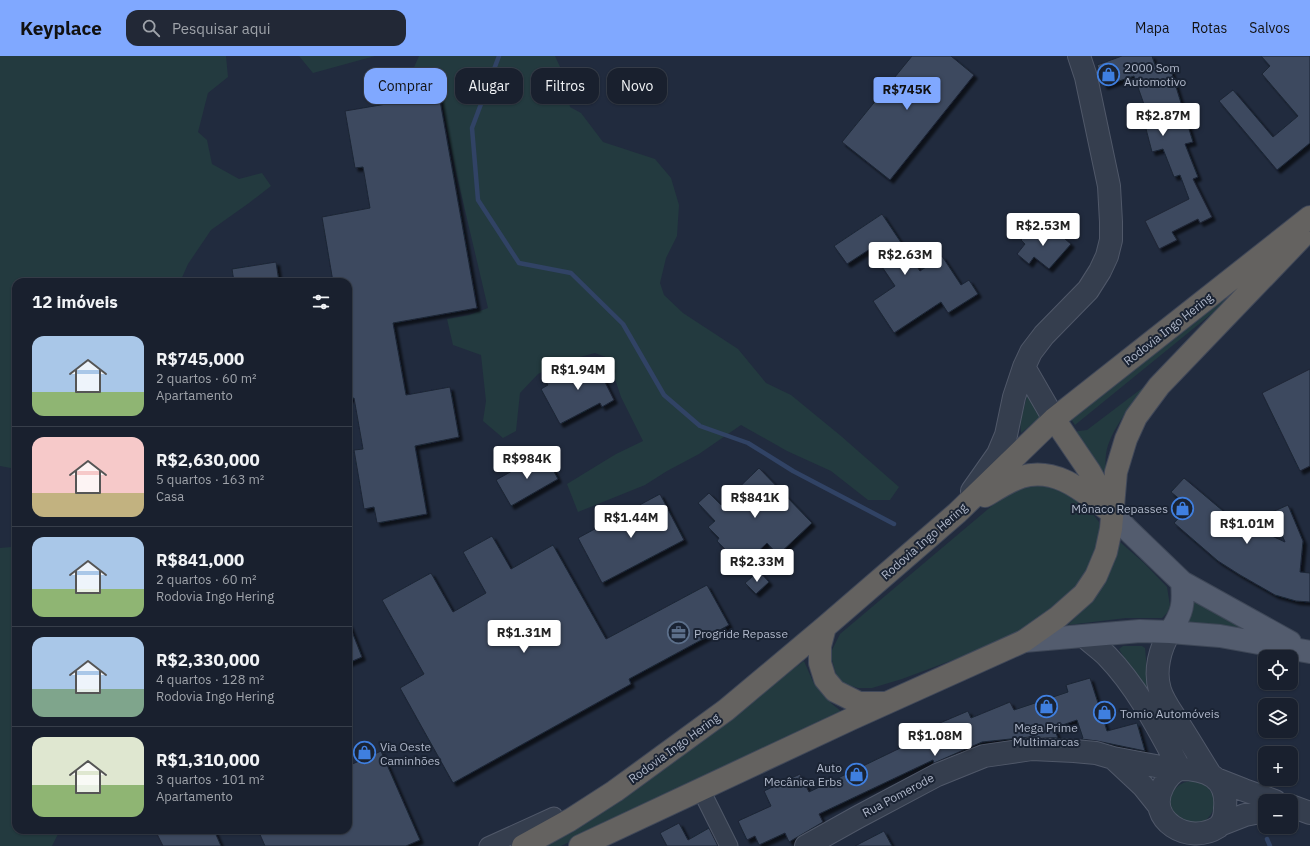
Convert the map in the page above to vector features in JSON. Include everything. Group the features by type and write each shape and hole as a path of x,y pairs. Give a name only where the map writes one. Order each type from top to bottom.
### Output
{"highway":[{"name":"Rodovia Ingo Hering","path":"523,846 570,820 615,791 678,747 726,710 957,513 1054,419 1310,217"},
{"path":"580,846 888,703 1024,642 1058,617 1084,594 1096,576 1106,552 1111,529 1116,472 1126,440 1136,418 1160,386 1310,229"},
{"path":"1054,419 1090,472 1112,513"},
{"path":"957,513 998,488 1020,477 1034,474 1057,477 1072,484 1112,513"},
{"path":"825,627 820,646 820,663 825,679 835,691 859,703 888,703"}],"main road":[{"path":"1112,513 1182,582 1307,651"},
{"path":"1170,632 1178,619 1184,601 1182,582"},
{"path":"1024,642 1140,631 1220,636 1307,651"}],"street":[{"path":"957,513 998,454 1006,435 1014,397 1024,367 1031,352 1044,335 1088,290 1100,272 1107,256 1111,240 1109,186 1086,77 1079,56"},
{"path":"1024,367 1054,419"},
{"path":"1170,632 1165,640 1159,661 1158,676 1160,690 1213,777 1222,785 1225,794 1225,810 1222,824"},
{"path":"1084,636 1107,656 1124,676 1142,702 1178,770"},
{"name":"Rua Pomerode","path":"806,846 937,775 984,756 1032,749 1082,751 1178,770"},
{"name":"Rua Pomerode","path":"1113,758 1142,786 1159,806"},
{"path":"1258,795 1213,777 1203,771 1192,769 1178,770 1167,778 1160,791 1159,806 1162,817 1168,826 1177,834 1191,839 1204,837 1214,832 1222,824 1245,815 1258,812"},
{"path":"701,790 730,846"},
{"path":"488,846 554,816"}],"green space":[{"path":"0,56 226,56 228,77 208,93 198,132 207,140 212,164 239,179 262,173 271,186 211,230 188,264 182,278 12,278 12,468 0,466"},
{"path":"299,56 375,56 313,73"},
{"path":"419,56 555,56 561,68 531,68 531,104 569,104 570,107 581,113 603,142 655,159 671,178 679,205 677,236 666,258 660,283 664,295 683,313 738,349 766,383 791,395 841,436 899,487 890,500 868,500 831,471 787,451 741,425 699,454 645,485 578,512 567,484 616,454 643,441 621,397 608,358 595,353 565,361 538,374 520,393 516,431 503,438 483,421 486,401 481,355 453,345 447,319 469,315 488,308 456,172 442,104 447,104 447,68 414,68"},
{"path":"1244,279 1215,311 1075,425 1071,419"},
{"path":"1149,383 1136,398 1112,436 1106,454 1105,473 1071,432 1087,430"},
{"path":"1028,393 1035,410 1041,417 1021,433 1020,422"},
{"path":"1041,484 1060,488 1076,498 1090,510 1099,522 1100,538 1085,576 1068,599 1017,636 902,679 872,688 858,688 842,683 836,674 832,660 832,650 840,634 1000,499 1020,489"},
{"path":"1120,542 1144,563 1167,587 1170,606 1167,613 1162,618 1126,618 1068,625 1090,602 1112,566"},
{"path":"11,547 12,549 12,834 58,834 52,846 0,846 0,548"},
{"path":"1189,596 1266,637 1186,622"},
{"path":"1123,646 1142,646 1145,648 1147,670 1193,758 1179,754 1119,649"},
{"path":"804,661 814,684 832,704 842,712 561,846 544,846 680,753"},
{"path":"1192,781 1204,785 1210,791 1214,803 1210,815 1204,821 1192,825 1180,821 1174,815 1170,803 1174,791 1180,785"}],"building":[{"path":"912,56 951,56 974,75 890,180 842,142"},
{"path":"1122,56 1152,56 1156,68 1169,64 1193,142 1185,144 1198,177 1193,179 1212,217 1200,223 1198,219 1172,232 1177,240 1159,249 1145,221 1189,199 1180,175 1174,177 1163,149 1152,152 1146,129 1152,127 1134,76 1104,86 1097,65"},
{"path":"1261,56 1310,56 1310,143 1277,170 1219,101 1233,90 1273,137 1298,116 1262,74 1270,66"},
{"path":"386,104 441,104 477,308 393,323 406,395 450,387 459,437 415,446 427,514 377,523 374,507 364,509 354,450 363,449 354,398 352,398 352,278 332,278 322,217 370,208 363,167 355,168 345,111"},
{"path":"882,214 920,271 942,256 961,285 969,280 978,294 948,313 941,302 894,333 873,301 895,286 870,249 847,264 834,246"},
{"path":"1034,225 1045,235 1052,228 1071,244 1049,269 1034,257 1029,264 1017,254 1025,244 1021,240"},
{"path":"276,262 278,278 233,278 232,269"},
{"path":"605,357 611,368 601,374 614,400 602,407 600,403 560,424 541,389 548,385 544,379 560,371 564,379"},
{"path":"1310,369 1310,466 1300,471 1262,393"},
{"path":"544,453 558,479 511,506 496,480"},
{"path":"759,468 812,523 778,555 767,543 742,567 717,541 719,538 708,527 715,521 698,503 709,493 721,505"},
{"path":"1184,478 1242,527 1244,523 1285,542 1272,512 1288,505 1303,541 1300,572 1310,573 1310,602 1296,601 1275,595 1240,575 1218,561 1174,523 1189,507 1171,492"},
{"path":"660,494 684,540 602,583 578,538"},
{"path":"492,536 511,569 553,545 606,639 707,585 729,625 629,679 631,684 453,783 400,688 424,674 382,600 431,573 453,612 486,593 463,552"},
{"path":"759,571 769,582 756,594 745,583"},
{"path":"352,632 362,657 352,661"},
{"path":"1090,678 1107,731 1137,723 1145,751 1081,739 1083,738 1077,720 1054,728 1058,738 1030,737 982,742 934,763 933,760 819,814 823,822 789,842 785,833 759,845 755,836 747,840 738,821 771,806 764,791 800,774 809,792 923,737 921,731 968,711 971,718 1010,702 1014,710 1068,692 1066,685"},
{"name":"Via Oeste Caminhões","path":"381,751 420,840 406,846 265,846 260,834 352,834 352,764"},
{"path":"679,823 688,840 709,828 718,846 667,846 660,833"},
{"path":"884,831 892,846 855,846"},
{"path":"157,834 216,834 221,846 163,846"}],"waterway":[{"path":"499,56 472,128 478,200 519,263 571,273 623,324 664,395 700,426 748,443 793,471 894,524"},
{"path":"1267,839 1270,846"}],"place":[{"name":"2000 Som Automotivo","path":"1108,74"},
{"name":"Mônaco Repasses","path":"1183,508"},
{"name":"Progride Repasse","path":"679,633"},
{"name":"Mega Prime Multimarcas","path":"1046,706"},
{"name":"Tomio Automóveis","path":"1104,713"},
{"name":"Via Oeste Caminhões","path":"365,753"},
{"name":"Auto Mecânica Erbs","path":"857,774"}]}
